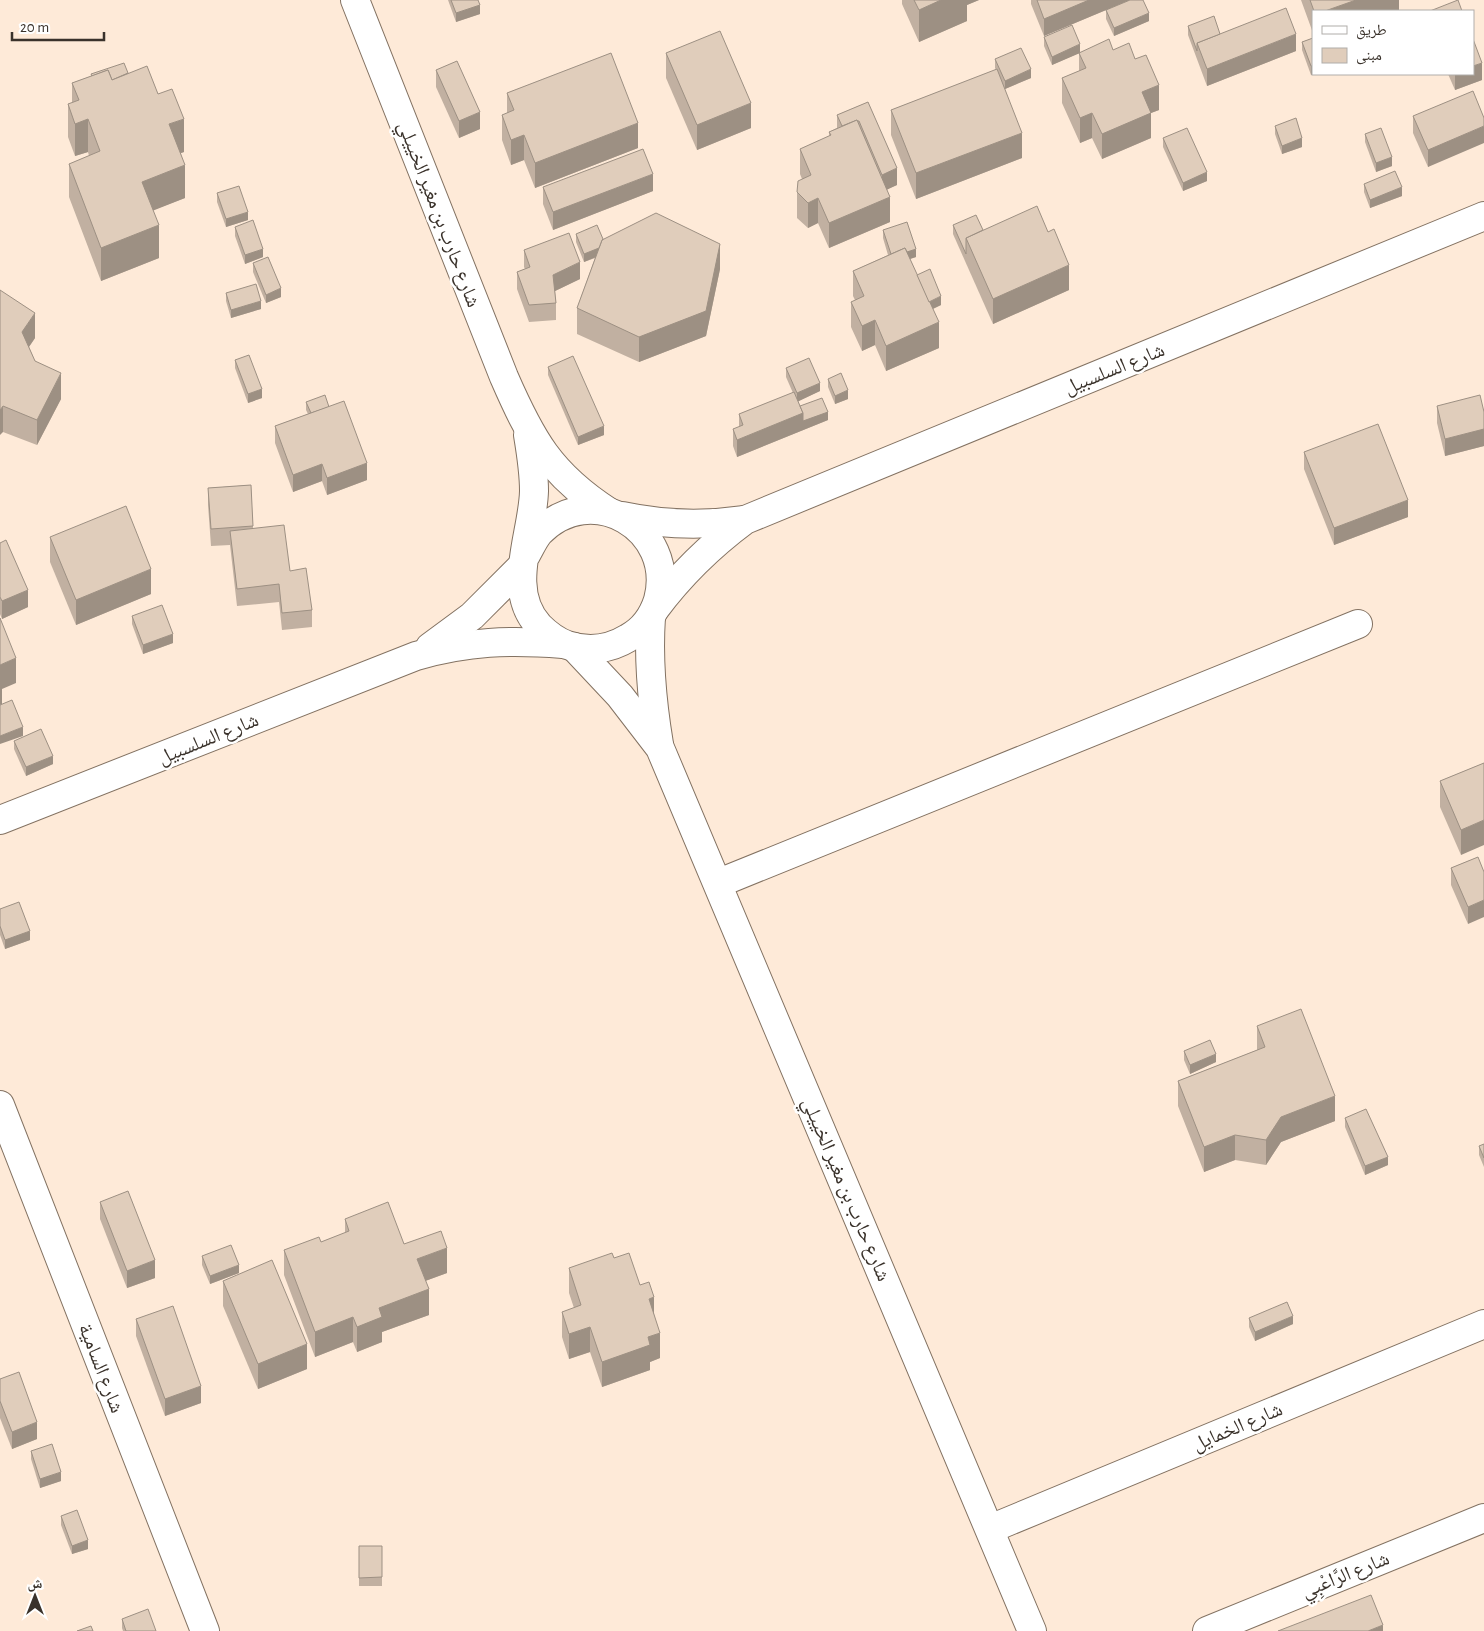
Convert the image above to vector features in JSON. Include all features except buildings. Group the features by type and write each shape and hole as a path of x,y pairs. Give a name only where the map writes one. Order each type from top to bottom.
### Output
{"street":[{"name":"شارع حارب بن مغير الخييلي","path":"355,0 504,377 526,428 543,453 562,475 584,496 613,513"},
{"name":"شارع السلسبيل","path":"613,513 649,522 681,525 745,520 1484,216"},
{"name":"شارع حارب بن مغير الخييلي","path":"524,561 534,491 532,459 526,428"},
{"path":"583,510 613,513 637,526 652,544 660,564 661,587 653,613 636,634 617,645 596,650 569,646 547,634 534,620 526,604 521,586 524,561 539,533 559,518 583,510"},
{"name":"شارع السلسبيل","path":"653,613 674,584 696,560 745,520"},
{"name":"شارع السلسبيل","path":"416,656 472,616 524,561"},
{"name":"شارع حارب بن مغير الخييلي","path":"653,613 649,649 651,682 660,748"},
{"path":"719,883 1358,624"},
{"name":"شارع السلسبيل","path":"0,820 416,656 452,646 489,641 569,646"},
{"name":"شارع حارب بن مغير الخييلي","path":"569,646 620,696 660,748 719,883 1032,1631"},
{"name":"شارع السامية","path":"0,1105 205,1631"},
{"name":"شارع الخمايل","path":"990,1529 1484,1324"},
{"name":"شارع الرَّاعْبِي","path":"1207,1631 1484,1518"}]}
